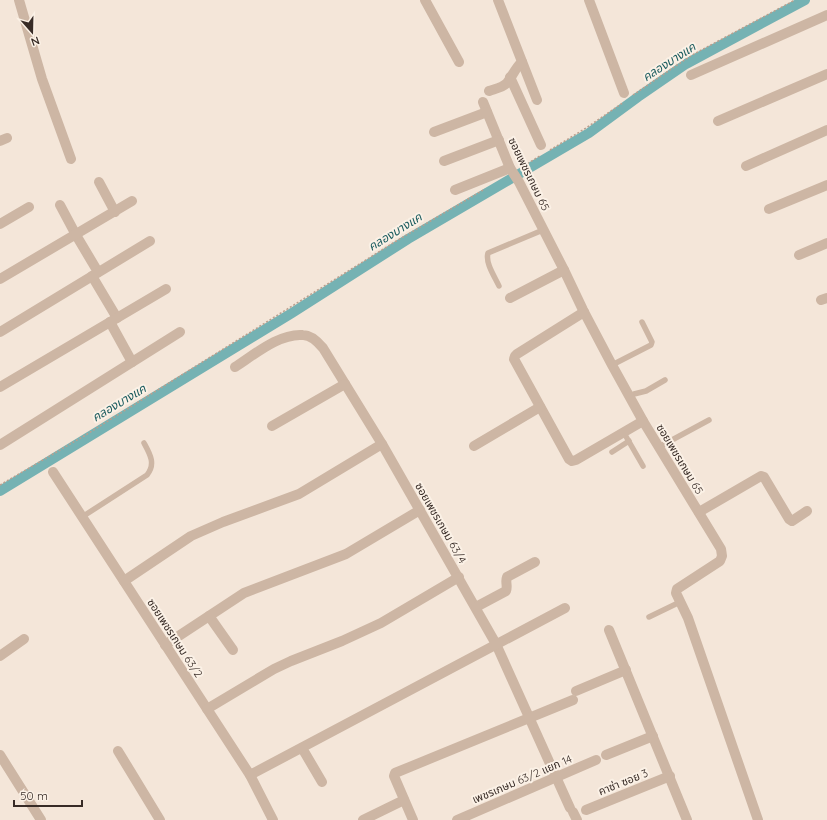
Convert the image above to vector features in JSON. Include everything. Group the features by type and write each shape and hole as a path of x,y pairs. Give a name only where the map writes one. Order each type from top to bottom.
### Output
{"street":[{"path":"19,0 42,79 71,159"},
{"path":"425,0 459,62"},
{"path":"498,0 537,100"},
{"path":"588,0 624,93"},
{"path":"691,75 827,15"},
{"path":"488,92 507,83 510,76 522,62"},
{"path":"718,121 827,74"},
{"path":"510,76 544,150"},
{"name":"ซอยเพชรเกษม 65","path":"483,102 519,182 612,365 659,447 721,549 722,556 720,561 677,589 676,593 680,602"},
{"path":"434,132 487,112"},
{"path":"746,166 827,130"},
{"path":"444,161 499,140"},
{"path":"455,190 513,169"},
{"path":"99,182 114,212"},
{"path":"769,209 827,185"},
{"path":"0,279 132,201"},
{"path":"60,205 95,274 132,362"},
{"path":"0,224 29,207"},
{"path":"0,332 150,241"},
{"path":"799,255 827,243"},
{"path":"510,298 564,270"},
{"path":"0,387 166,289"},
{"path":"584,312 514,356 514,359 569,460 576,460 627,437 644,421"},
{"path":"0,445 180,332"},
{"name":"ซอยเพชรเกษม 63/4","path":"235,367 278,340 289,336 304,335 316,340 323,348 382,444 496,644 556,777 574,813"},
{"path":"272,426 345,384"},
{"path":"474,446 540,407"},
{"path":"124,581 191,536 223,522 299,494 382,444"},
{"name":"ซอยเพชรเกษม 63/2","path":"53,472 250,776 274,820"},
{"path":"699,512 761,476 764,477 789,519 792,521 807,511"},
{"path":"165,645 244,593 346,554 420,510"},
{"path":"476,607 506,591 507,577 535,562"},
{"path":"207,709 280,666 342,641 381,623 459,577"},
{"path":"680,602 688,618 758,820"},
{"path":"250,776 565,608"},
{"path":"209,616 233,650"},
{"path":"609,630 687,820"},
{"path":"0,656 24,639"},
{"path":"576,691 626,670"},
{"path":"414,820 394,776 395,773 572,700"},
{"path":"606,755 653,736"},
{"path":"302,748 322,782"},
{"path":"118,751 160,820"},
{"path":"0,755 4,769 40,820"},
{"name":"เพชรเกษม 63/2 แยก 14","path":"457,820 596,760"},
{"name":"คาซ่า ซอย 3","path":"586,810 670,776"},
{"path":"363,820 404,800"}],"lane":[{"path":"499,286 488,262 488,253 543,230"},
{"path":"612,365 651,344 652,342 642,322"},
{"path":"630,397 634,394 646,391 666,380"},
{"path":"659,447 709,420"},
{"path":"612,452 627,437 643,466"},
{"path":"82,517 147,475 153,462 144,443"},
{"path":"649,618 680,602"}],"path":[{"path":"513,169 544,150 586,128 692,55 795,0"},
{"path":"0,485 84,436 393,243 490,186"}],"waterway":[{"name":"คลองบางแค","path":"0,491 292,313 408,239 589,133 686,64 805,0"}]}
